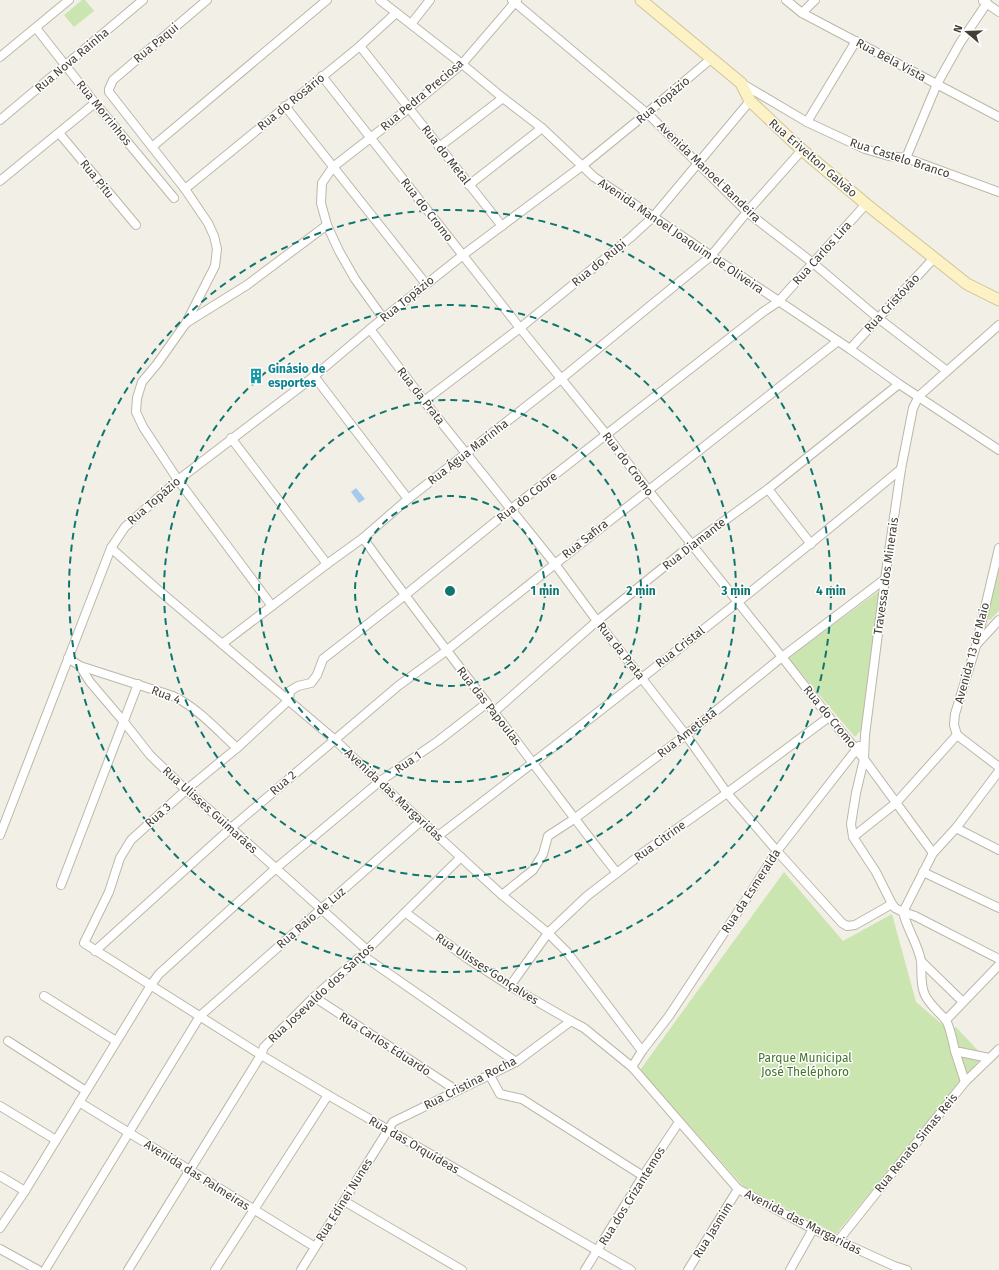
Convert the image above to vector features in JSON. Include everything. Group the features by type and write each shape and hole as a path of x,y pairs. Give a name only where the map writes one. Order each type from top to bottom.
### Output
{"main road":[{"name":"Rua Erivelton Galvão","path":"641,0 741,83 750,101 802,150 866,204 967,284 999,300"}],"street":[{"path":"0,57 69,0"},
{"name":"Rua Nova Rainha","path":"0,120 143,0"},
{"name":"Rua Paqui","path":"152,147 108,89 113,80 207,0"},
{"path":"272,606 178,480 142,427 136,412 137,398 142,382 157,364 186,323 215,266 217,249 214,236 208,223 152,147 327,0"},
{"name":"Avenida Manoel Joaquim de Oliveira","path":"380,0 462,64 502,98 542,128 594,177 999,450"},
{"path":"410,24 430,0"},
{"name":"Rua Bela Vista","path":"786,0 802,12 999,117"},
{"path":"802,12 815,0"},
{"name":"Rua Pedra Preciosa","path":"327,225 321,203 322,184 333,167 409,108 462,64 515,1"},
{"name":"Avenida Manoel Bandeira","path":"515,1 647,113 747,212 813,263 878,318 947,371"},
{"path":"906,158 937,84 985,1 999,12"},
{"name":"Rua do Rosário","path":"185,190 285,106 360,46 396,13"},
{"name":"Rua Morrinhos","path":"36,28 95,103 174,198"},
{"path":"808,122 856,41"},
{"name":"Rua do Metal","path":"360,46 502,226"},
{"name":"Rua Topázio","path":"0,835 111,548 125,527 178,480 314,376 383,318 463,255 582,166 712,58"},
{"name":"Rua do Cromo","path":"322,76 561,380 606,434 691,545 738,601 864,759 933,853"},
{"name":"Rua Castelo Branco","path":"741,83 808,122 865,149 889,156 906,158 999,192"},
{"path":"439,147 502,98"},
{"name":"Rua do Rubi","path":"424,401 520,328 600,264 653,217 750,101"},
{"path":"0,181 95,103"},
{"path":"285,106 426,284"},
{"path":"469,184 542,128"},
{"name":"Rua Pitu","path":"59,133 136,225"},
{"name":"Rua Água Marinha","path":"222,644 363,538 408,499 561,380 711,256 747,212 802,150"},
{"name":"Rua Carlos Lira","path":"778,302 866,204"},
{"path":"186,323 248,285 327,225 339,252 355,279 383,318"},
{"name":"Rua Cristóvão","path":"850,349 934,258"},
{"name":"Rua do Cobre","path":"289,700 290,691 298,686 311,683 317,675 323,659 606,434 778,302"},
{"path":"919,396 999,325"},
{"name":"Rua da Prata","path":"370,329 424,401 555,564 597,621 642,677 686,735 727,793 842,923 847,926 855,925 892,904"},
{"name":"Rua Safira","path":"334,739 398,686 446,651 838,341"},
{"path":"314,376 408,499"},
{"name":"Rua Diamante","path":"494,712 597,621 691,545 768,489 899,384"},
{"name":"Travessa dos Minerais","path":"853,836 851,824 856,792 864,759 865,735 884,579 901,469 913,408 919,396"},
{"path":"231,438 327,564"},
{"name":"Rua Cristal","path":"438,836 811,544 901,469"},
{"path":"768,489 811,544"},
{"name":"Rua das Papoulas","path":"363,538 404,596 617,873"},
{"name":"Avenida das Margaridas","path":"111,548 334,739 502,895 548,933 567,952 642,1051"},
{"name":"Avenida 13 de Maio","path":"957,735 954,724 955,714 976,646 999,548"},
{"name":"Rua Ametista","path":"502,895 532,870 543,854 548,836 574,819 686,735 782,657 884,579"},
{"path":"976,646 999,620"},
{"name":"Rua Ulisses Guimarães","path":"68,658 80,666 90,682 150,755 186,790 231,828 321,909 364,953 516,1062"},
{"name":"Rua 4","path":"80,666 138,684 183,701 192,707 237,748"},
{"path":"61,885 138,684"},
{"name":"Rua 3","path":"84,943 109,892 120,858 131,840 186,790 237,748 289,700"},
{"name":"Rua 1","path":"0,1228 25,1191 78,1102 159,974 275,869 379,782 438,742 487,703"},
{"name":"Rua Citrine","path":"510,986 548,933 587,896 644,852 727,793 829,717"},
{"name":"Rua da Esmeralda","path":"642,1051 673,1010 777,851 856,750 865,735"},
{"path":"999,767 957,735 896,803 853,836 876,872 895,908 915,916 999,959"},
{"name":"Rua 2","path":"95,951 231,828 334,739"},
{"path":"964,1082 946,1020 930,1004 924,994 921,961 915,942 906,925 903,912 933,853 956,828 999,771"},
{"name":"Rua Raio de Luz","path":"45,1270 200,1016 421,821"},
{"path":"956,828 999,850"},
{"name":"Rua Josevaldo dos Santos","path":"128,1270 261,1055 264,1047 314,997 364,953 406,913 462,857"},
{"path":"923,872 999,908"},
{"name":"Rua Ulisses Gonçalves","path":"406,913 468,958 510,986 571,1021"},
{"name":"Rua das Orquídeas","path":"84,943 261,1055 631,1270"},
{"path":"921,961 963,1002"},
{"path":"946,1020 999,965"},
{"path":"44,996 116,1041"},
{"name":"Rua Carlos Eduardo","path":"314,997 456,1090"},
{"name":"Avenida das Margaridas","path":"571,1021 584,1028 632,1067 738,1189 838,1241 907,1270"},
{"name":"Rua Cristina Rocha","path":"388,1129 393,1122 516,1062 571,1021"},
{"path":"8,1042 86,1090"},
{"name":"Rua Renato Simas Reis","path":"838,1241 964,1082 999,1049"},
{"path":"632,1067 642,1051"},
{"path":"955,1051 989,1058"},
{"path":"489,1074 500,1094 522,1099 643,1176"},
{"path":"215,1270 328,1095"},
{"name":"Avenida das Palmeiras","path":"78,1102 315,1248"},
{"path":"0,1106 56,1140"},
{"name":"Rua dos Crizantemos","path":"586,1270 643,1176 679,1122"},
{"name":"Rua Edinei Nunes","path":"301,1270 388,1129"},
{"path":"0,1176 25,1191"},
{"name":"Rua Jasmim","path":"688,1270 738,1189"},
{"path":"344,1202 462,1270"},
{"path":"790,1270 813,1229"},
{"path":"0,1249 38,1270"}],"green space":[{"path":"82,0 85,0 94,11 74,27 64,15"},
{"path":"999,560 999,611 990,620 986,618"},
{"path":"879,591 862,729 855,737 788,658"},
{"name":"Parque Municipal José Theléphoro","path":"784,872 843,941 892,914 916,1002 950,1031 956,1027 983,1056 836,1234 743,1186 640,1070"}],"water":[{"path":"356,488 365,499 359,503 351,492"}],"place":[{"name":"Ginásio de esportes","path":"256,376"}]}
